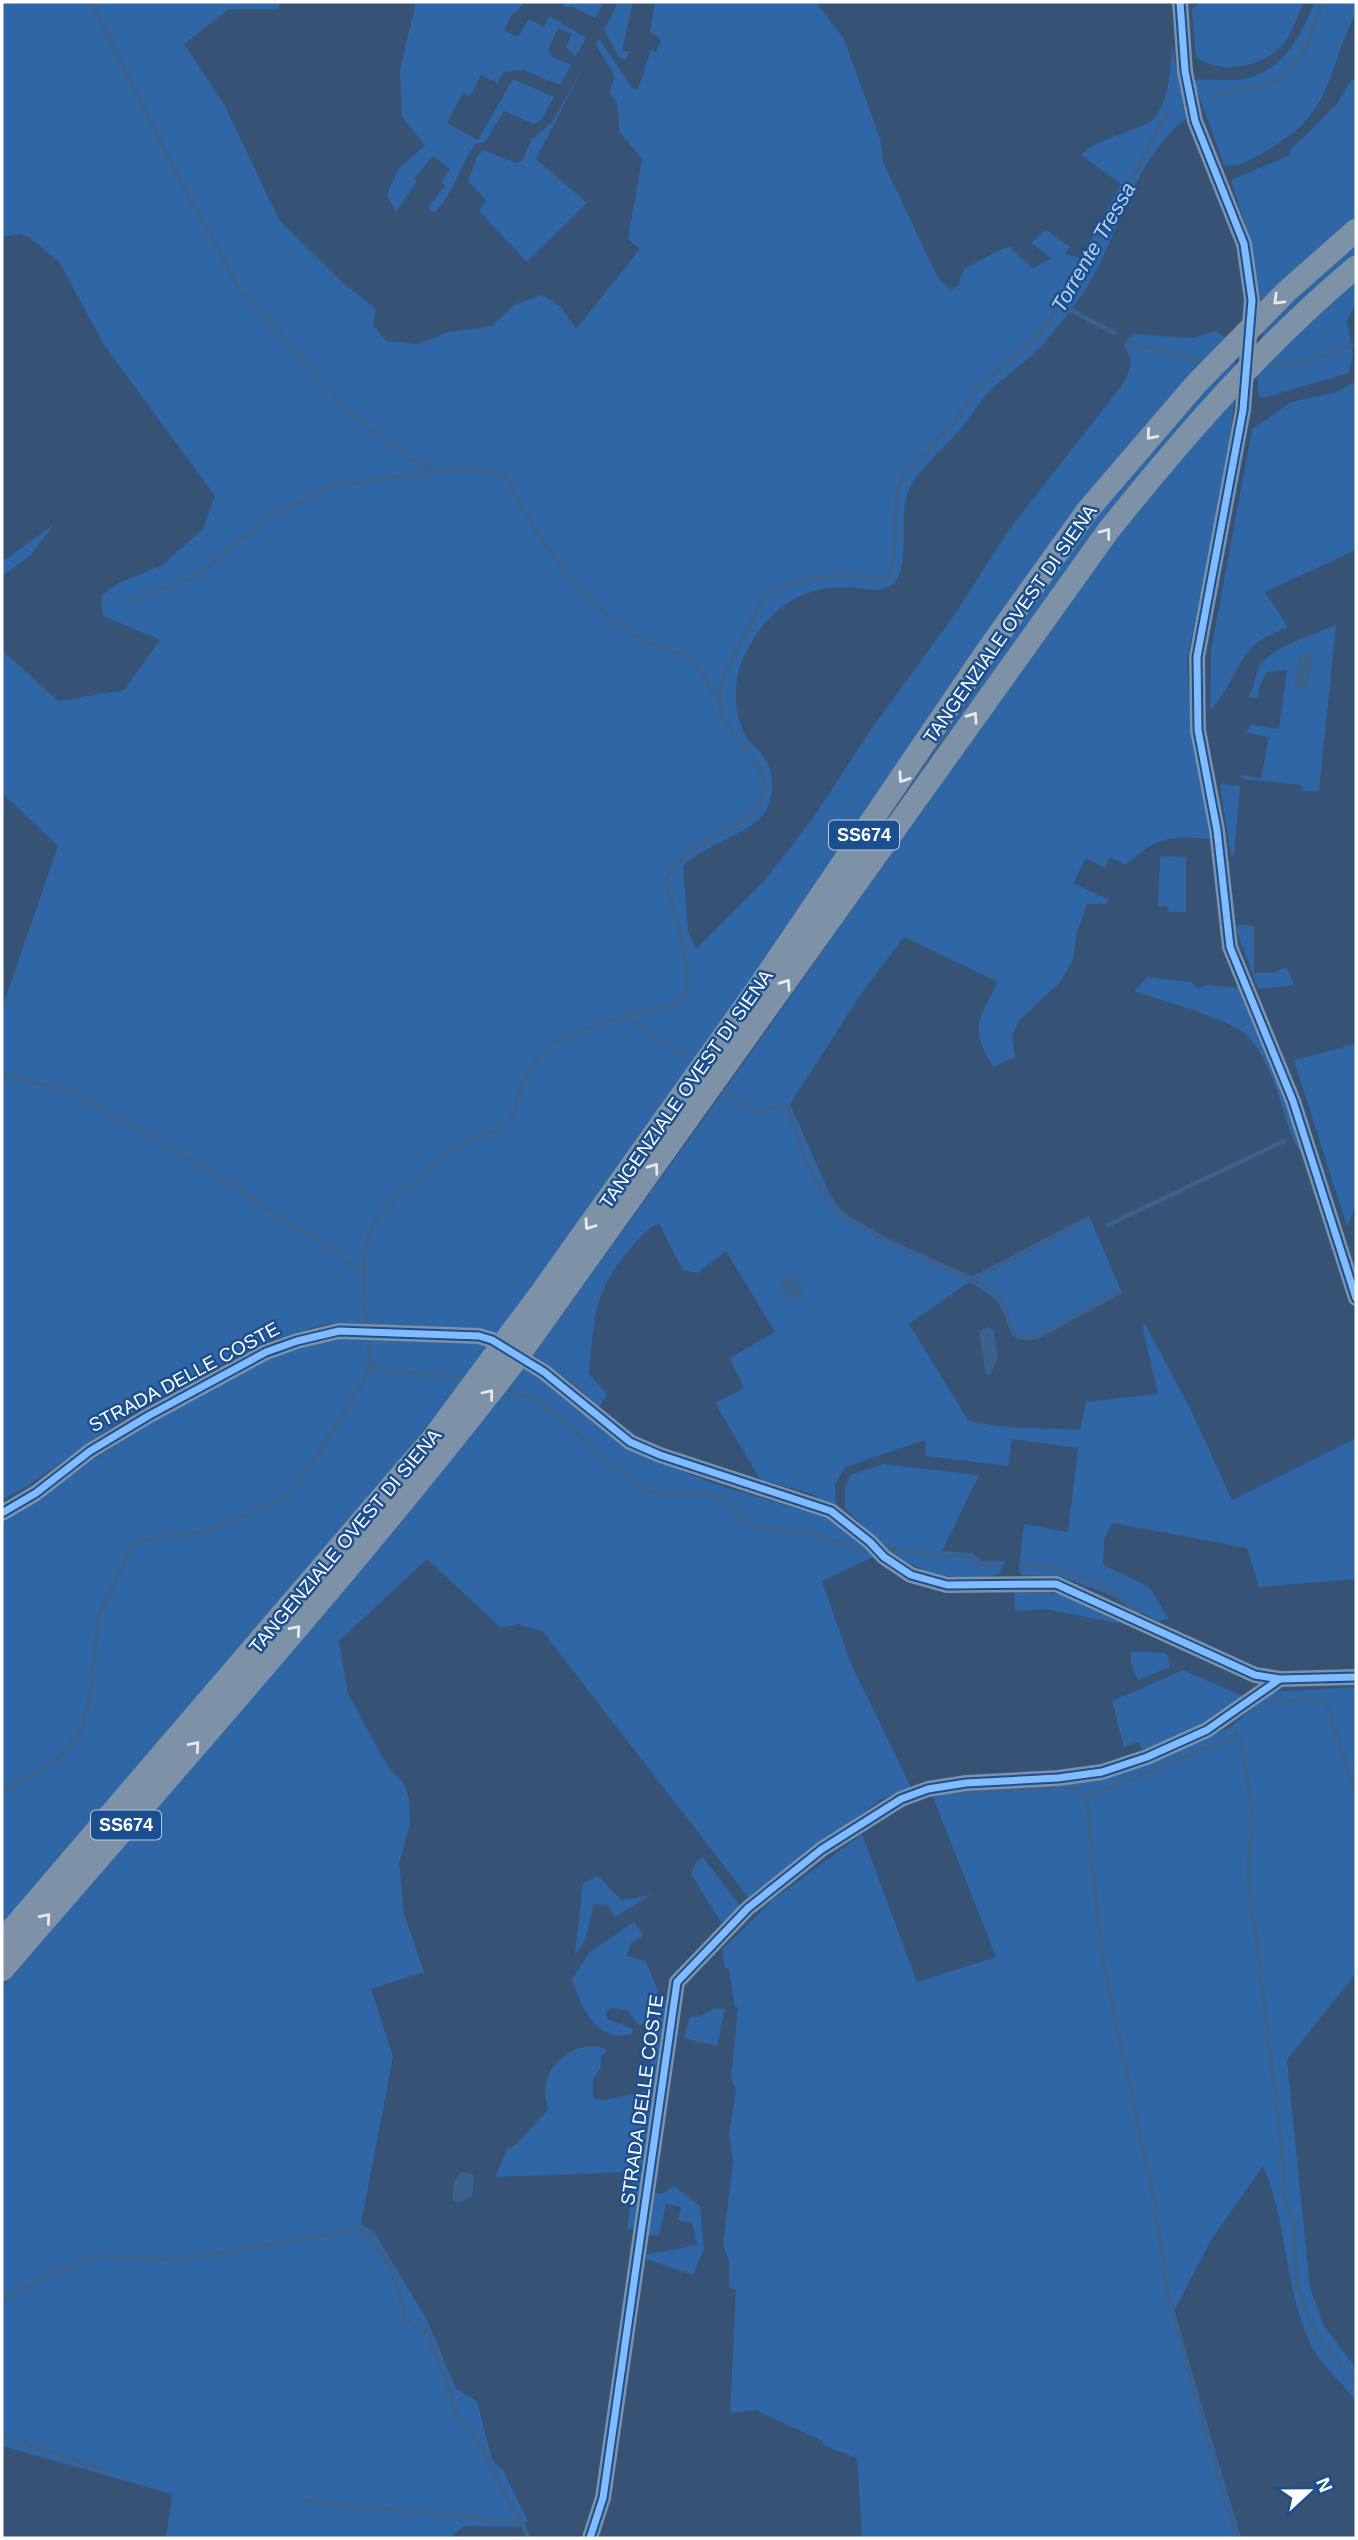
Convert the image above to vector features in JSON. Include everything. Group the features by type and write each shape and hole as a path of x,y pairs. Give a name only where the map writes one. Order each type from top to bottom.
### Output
{"highway":[{"name":"TANGENZIALE OVEST DI SIENA","path":"549,1298 988,651 1080,522 1196,384 1328,253 1356,230"},
{"name":"TANGENZIALE OVEST DI SIENA","path":"2,1970 549,1298 1108,531 1213,405 1350,272"},
{"name":"TANGENZIALE OVEST DI SIENA","path":"2,1941 245,1674"}],"street":[{"path":"1180,2 1185,71 1195,121 1244,244 1252,300 1245,391 1195,677 1197,722 1217,830 1230,947 1289,1092 1349,1255 1356,1298"},
{"name":"STRADA DELLE COSTE","path":"2,1513 36,1493 90,1451 266,1352 297,1340 339,1331 464,1334 492,1340 544,1373 631,1442 660,1455 831,1511 870,1542 884,1558 911,1575 947,1585 1056,1584 1241,1671 1280,1679 1356,1677"},
{"name":"STRADA DELLE COSTE","path":"590,2538 603,2498 677,1982 748,1908 822,1849 892,1803 928,1789 966,1783 1058,1779 1124,1765 1207,1730 1280,1679"}],"shaded area":[{"path":"2,2 280,2 279,9 229,9 184,44 225,106 279,220 344,284 376,309 373,324 386,341 418,344 449,332 492,326 514,305 543,295 562,308 576,329 640,249 628,239 642,159 620,133 617,102 609,94 615,76 596,45 599,39 633,89 638,89 651,50 656,52 661,40 650,32 655,2 816,2 844,39 881,141 883,162 938,278 951,290 958,286 964,269 1004,248 1010,247 1033,269 1051,258 1031,243 1046,230 1070,247 1065,254 1081,258 1121,184 1081,155 1093,145 1151,122 1165,96 1172,47 1188,117 1169,134 1153,154 1128,200 1096,271 1069,312 1037,350 985,396 963,426 916,477 907,496 902,564 894,583 877,590 826,588 797,598 773,615 745,654 736,682 737,712 745,735 769,766 771,795 767,809 756,822 692,858 683,866 688,931 696,949 765,880 813,818 872,728 955,614 1008,531 1122,385 1131,365 1124,345 1131,334 1192,338 1216,331 1226,338 838,860 497,1336 478,1329 339,1323 322,1325 262,1343 136,1410 29,1485 2,1500 2,1008 58,846 2,793 2,650 58,701 124,690 160,640 103,616 101,596 118,583 161,566 203,529 215,496 104,345 60,263 29,237 19,234 2,237"},
{"path":"416,2 525,2 511,16 504,30 518,37 529,19 544,27 549,16 586,38 575,57 566,47 572,34 558,28 548,49 551,56 571,65 560,85 523,70 504,72 498,83 481,75 470,97 463,93 447,123 478,140 513,79 554,97 541,120 534,124 504,111 485,142 475,144 442,205 435,212 430,211 429,206 445,186 441,182 450,169 433,156 414,179 417,181 396,212 387,195 398,170 425,145 402,117 400,70"},
{"path":"565,2 604,2 595,18 573,7 563,7"},
{"path":"618,2 633,2 622,50 630,52 625,60 619,57 604,30"},
{"path":"1201,2 1304,2 1288,37 1277,50 1255,63 1230,67 1217,66 1196,56 1192,9"},
{"path":"1315,2 1356,2 1353,18 1323,96 1305,121 1278,144 1242,163 1224,165 1193,80 1232,80 1263,73 1275,65 1294,43"},
{"path":"583,68 536,159 587,203 527,262 479,211 486,200 468,181 478,155 484,150 516,163 522,161 532,139 552,122"},
{"path":"1356,79 1356,219 1261,302 1251,243 1231,180 1290,155 1290,150 1337,104 1350,82"},
{"path":"1356,244 1356,258 1261,342 1263,328"},
{"path":"1356,279 1356,303 1347,321 1353,354 1349,373 1262,398 1258,394 1257,374"},
{"path":"1236,354 1235,367 880,830 1079,538"},
{"path":"1356,381 1356,550 1265,592 1288,627 1261,640 1251,649 1210,710 1211,651 1252,429 1291,402 1337,392"},
{"path":"1235,395 1224,487 1187,660 1191,733 1208,815 1210,839 1164,840 1147,848 1126,865 1110,857 1105,868 1086,858 1073,883 1109,900 1106,904 1087,904 1077,932 1073,959 1061,981 1019,1021 1012,1036 1015,1057 993,1067 981,1042 979,1024 998,982 904,937 861,994 790,1104 830,1195 843,1213 887,1238 972,1277 1089,1216 1122,1293 1040,1338 1029,1340 1016,1338 998,1302 969,1282 909,1324 968,1420 1006,1427 1080,1430 1086,1402 1158,1394 1142,1326 1145,1324 1191,1410 1232,1500 1356,1438 1356,1579 1259,1587 1247,1548 1112,1523 1104,1540 1103,1565 1149,1587 1169,1619 1158,1621 1108,1594 1062,1577 1021,1575 1019,1568 1024,1524 1068,1532 1078,1448 1012,1439 1008,1466 926,1456 925,1440 845,1467 835,1484 837,1510 812,1494 760,1479 715,1403 744,1388 730,1358 775,1332 726,1251 697,1273 683,1270 659,1224 643,1234 618,1263 602,1292 594,1322 589,1374 607,1394 599,1407 574,1384 533,1355 735,1075 1118,533"},
{"path":"54,524 30,556 2,576 2,562"},
{"path":"1336,625 1319,791 1302,791 1302,785 1244,779 1239,775 1261,778 1269,737 1245,733 1252,725 1279,729 1287,670 1267,672 1259,687 1258,698 1248,697 1259,667 1264,660 1282,648"},
{"path":"1300,653 1313,655 1307,689 1294,687"},
{"path":"1220,784 1240,786 1234,855 1231,856"},
{"path":"1160,856 1186,857 1186,912 1169,912 1167,906 1158,906"},
{"path":"1240,924 1254,926 1254,973 1272,973 1287,967 1294,985 1258,989 1236,929"},
{"path":"1148,977 1191,982 1198,989 1206,985 1238,988 1306,1153 1299,1150 1294,1142 1269,1070 1254,1044 1245,1034 1225,1022 1134,991"},
{"path":"1356,1044 1356,1205 1347,1227 1294,1060"},
{"path":"788,1274 796,1280 805,1296 796,1301 786,1297 779,1281"},
{"path":"988,1327 994,1330 998,1359 991,1374 986,1375 979,1331"},
{"path":"341,1338 479,1343 491,1347 274,1614 2,1926 2,1519 148,1424 268,1357"},
{"path":"523,1367 555,1389 627,1449 715,1484 828,1518 875,1556 822,1581 851,1664 911,1787 882,1799 748,1897 543,1632 518,1624 501,1628 427,1559 339,1641 348,1694 388,1767 404,1783 409,1799 410,1825 399,1863 404,1914 424,1972 371,1989 393,2057 361,2224 374,2232 427,2320 456,2389 477,2401 492,2460 503,2470 528,2521 518,2527 464,2526 449,2538 166,2538 172,2494 2,2446 2,1988 352,1580"},
{"path":"883,1464 979,1475 942,1551 972,1553 982,1561 1006,1561 999,1574 971,1577 933,1573 901,1558 873,1535 845,1508 845,1488 850,1475"},
{"path":"1014,1592 1061,1594 1122,1624 1044,1609 1015,1611"},
{"path":"1131,1651 1164,1653 1168,1655 1170,1667 1138,1680 1131,1663"},
{"path":"1183,1670 1245,1697 1204,1725 1144,1752 1139,1742 1124,1747 1112,1701"},
{"path":"1356,1687 1356,1973 1287,2060 1310,2288 1324,2326 1356,2368 1356,2401 1316,2353 1303,2325 1277,2210 1263,2166 1211,2240 1174,2311 1241,2538 862,2538 857,2458 823,2445 823,2441 755,2410 730,2413 736,2290 729,2287 729,2261 723,2245 733,2161 729,2135 736,2088 731,2079 738,2008 734,2005 729,1968 725,1968 722,1950 771,1901 862,1834 917,1982 996,1957 933,1797 967,1789 1146,1765 1229,1728 1270,1694"},
{"path":"703,1857 740,1906 722,1924 691,1874 696,1862"},
{"path":"598,1876 621,1900 651,1895 615,1917 608,1905 594,1904 585,1941 575,1955 583,1883"},
{"path":"634,1922 644,1935 630,1944 627,1956 645,1961 658,1990 643,2024 639,2025 627,2010 612,2008 606,2011 608,2019 633,2029 632,2034 619,2035 600,2028 592,2020 580,2001 572,1979 590,1952"},
{"path":"671,1994 636,2227 627,2230 634,2172 495,2177 508,2148 515,2145 548,2110 545,2090 548,2078 552,2068 568,2054 588,2047 608,2050 601,2056 601,2067 593,2080 593,2099 605,2100 647,2091 658,2010"},
{"path":"716,2008 725,2009 717,2046 684,2038 690,2017 699,2017"},
{"path":"462,2172 474,2174 472,2197 458,2203 453,2201 453,2189"},
{"path":"674,2186 700,2206 704,2249 693,2275 643,2258 647,2254 697,2245 692,2223 678,2220 681,2207 666,2204 659,2235 648,2236 655,2193 662,2194"}],"waterway":[{"path":"91,2 168,158 241,291 350,413 411,459 438,470 493,471 505,475 546,546 582,591 623,628 646,642 692,658 718,699"},
{"name":"Torrente Tressa","path":"1213,95 1275,83 1303,53 1323,2"},
{"name":"Torrente Tressa","path":"367,1328 363,1283 365,1249 374,1225 396,1197 425,1171 455,1150 503,1125 514,1110 527,1074 538,1057 549,1047 584,1029 605,1022 682,1003 686,989 685,958 666,877 689,853 756,809 762,798 764,784 761,772 727,725 719,699 726,670 756,611 769,595 807,580 848,575 879,581 888,576 893,568 897,490 902,477 955,422 974,391 1040,334 1052,319 1058,303 1077,281 1168,111"},
{"path":"1058,303 1114,333"},
{"path":"1128,342 1205,362"},
{"path":"1262,365 1305,362 1356,344"},
{"path":"132,600 197,576 275,513 329,487 436,471"},
{"path":"627,1016 686,1057"},
{"path":"6,1076 73,1092 217,1174 273,1214 331,1248 361,1272"},
{"path":"725,1091 758,1114 781,1105 786,1107 819,1185 837,1208 853,1221 892,1243 972,1279 1087,1219"},
{"path":"1108,1225 1284,1141"},
{"path":"972,1279 997,1294 1013,1332 1027,1338 1039,1336 1117,1293"},
{"name":"Torrente Tressa","path":"2,1793 56,1760 79,1735 88,1709 99,1616 131,1546 155,1537 206,1532 280,1500 308,1470 371,1368 368,1337"},
{"path":"371,1368 467,1379"},
{"path":"503,1388 527,1396 547,1407 611,1465 649,1491 662,1494 713,1495 726,1501 747,1521 760,1527 792,1530 864,1551"},
{"path":"888,1548 949,1557 962,1554 982,1564 995,1564"},
{"path":"1021,1565 1055,1568 1084,1577 1138,1612"},
{"path":"1262,1700 1317,1700 1327,1705 1356,1793"},
{"path":"1236,1732 1241,1742 1253,1810 1248,1872 1282,2151 1284,2194 1294,2229 1297,2286 1312,2327 1356,2384"},
{"path":"1236,2538 1168,2294 1154,2201 1100,1946 1087,1796 1237,1735"},
{"path":"959,1792 1071,1786 1086,1796"},
{"path":"2,2299 55,2271 103,2256 179,2260 360,2229 388,2264 399,2289 407,2321 424,2328 441,2365 457,2416 478,2441 529,2538"},
{"path":"2,2435 104,2470"},
{"path":"301,2500 522,2523"}],"cycle path":[{"path":"1180,2 1185,71 1195,121 1244,244 1252,300 1243,410 1197,657 1198,730 1217,830 1230,947 1293,1101 1356,1298"},
{"path":"2,1513 36,1493 90,1451 266,1352 339,1331 479,1336 492,1340 544,1372 630,1442 660,1455 831,1511 870,1542 884,1557 911,1575 947,1585 1056,1584 1255,1675 1280,1679 1356,1677"},
{"path":"590,2538 603,2498 677,1982 748,1908 822,1849 901,1799 928,1789 966,1783 1058,1778 1102,1772 1147,1757 1207,1730 1280,1679"}]}
